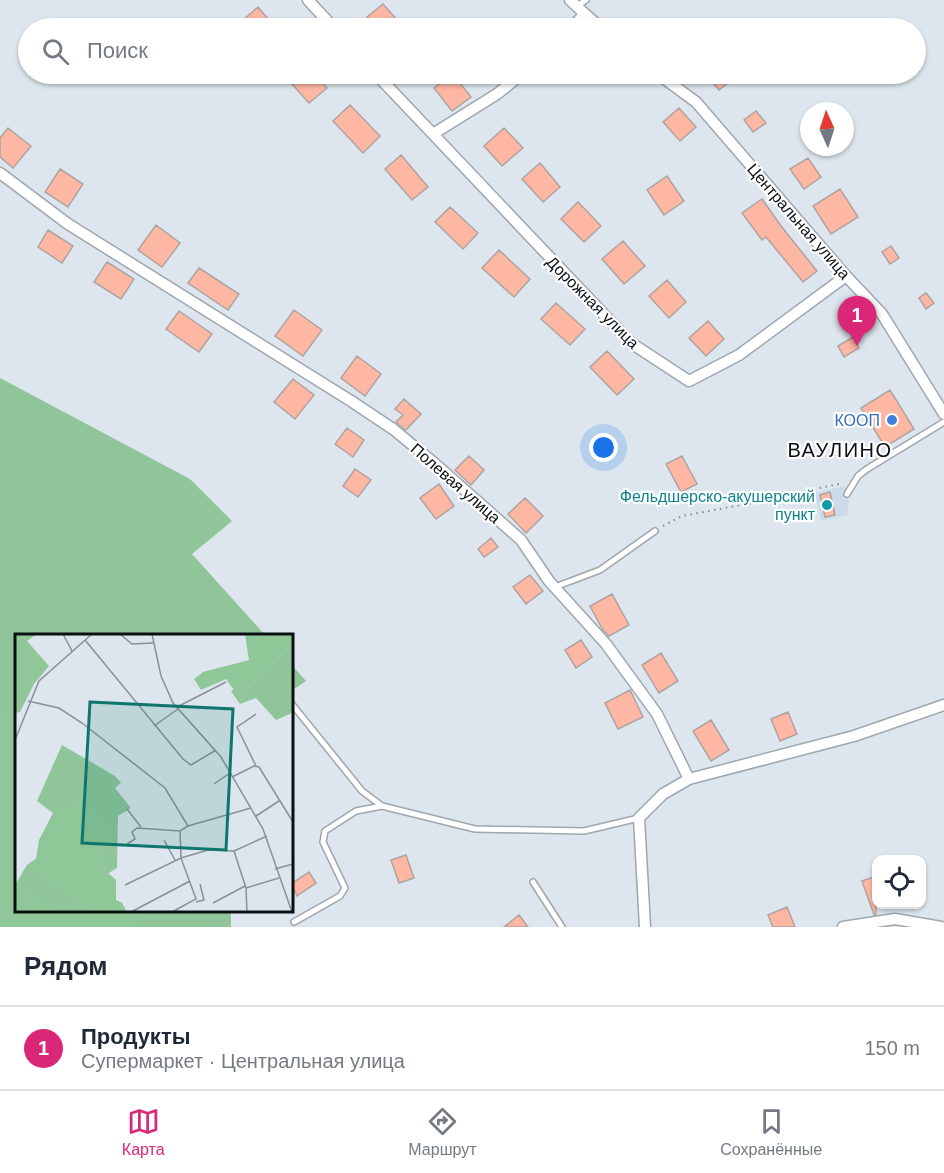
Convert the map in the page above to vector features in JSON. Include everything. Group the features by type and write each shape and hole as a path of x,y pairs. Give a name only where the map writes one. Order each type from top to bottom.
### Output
{"street":[{"path":"308,0 325,18"},
{"path":"579,5 592,18"},
{"name":"Дорожная улица","path":"386,84 630,344 689,381 739,355 846,276"},
{"path":"433,134 510,84"},
{"name":"Центральная улица","path":"672,84 696,102 846,276 882,314 944,414"},
{"name":"Полевая улица","path":"0,173 68,224 393,429 433,462 521,540 555,587 606,644 657,714 689,778"},
{"path":"645,927 639,818 663,794 689,778 854,735 944,705"},
{"path":"848,927 895,919 941,927"}],"lane":[{"path":"847,494 858,476 867,469 944,422"},
{"path":"555,587 600,570 655,531"},
{"path":"292,704 362,791 382,806 475,830 584,831 639,818"},
{"path":"294,922 340,896 345,888 323,842 325,831 357,811 382,806"},
{"path":"533,882 562,927"}],"path":[{"path":"655,531 682,516 812,490 847,482 858,476"}],"shaded area":[{"path":"845,486 849,502 847,515 821,521 815,493"}],"green space":[{"path":"0,378 190,479 232,521 192,554 264,634 15,634 15,912 231,912 231,927 0,927"},
{"path":"292,665 306,681 292,690"},
{"path":"0,708 15,719 15,912 142,912 136,927 0,927"}],"building":[{"path":"383,4 395,18 368,18"},
{"path":"258,7 267,18 245,18"},
{"path":"292,84 323,84 327,88 309,103"},
{"path":"439,84 461,84 471,97 452,111 434,88"},
{"path":"714,84 727,84 719,90"},
{"path":"350,105 380,136 363,153 333,121"},
{"path":"679,108 696,127 680,141 663,122"},
{"path":"756,111 766,123 753,132 744,120"},
{"path":"8,128 31,146 13,168 0,157 0,138"},
{"path":"504,128 523,148 502,166 484,146"},
{"path":"401,155 428,187 412,200 385,169"},
{"path":"808,158 821,177 804,189 790,169"},
{"path":"540,163 560,187 543,202 522,179"},
{"path":"60,169 83,184 68,207 45,192"},
{"path":"667,176 684,201 664,215 647,190"},
{"path":"840,189 858,217 831,234 813,206"},
{"path":"762,199 817,271 803,282 766,237 762,240 742,213"},
{"path":"578,202 601,226 584,242 561,219"},
{"path":"450,207 478,233 463,249 435,222"},
{"path":"156,225 180,243 162,267 138,250"},
{"path":"48,230 73,246 62,263 38,247"},
{"path":"623,241 645,266 624,284 602,259"},
{"path":"891,246 899,258 890,264 882,252"},
{"path":"499,250 530,279 514,297 482,268"},
{"path":"107,262 134,279 121,299 94,282"},
{"path":"199,268 239,294 228,310 188,283"},
{"path":"667,280 686,302 669,318 649,296"},
{"path":"926,293 934,303 926,309 919,298"},
{"path":"556,303 585,329 570,345 541,319"},
{"path":"294,310 322,330 303,356 275,336"},
{"path":"179,311 212,334 199,352 166,329"},
{"path":"708,321 724,339 706,356 689,338"},
{"path":"853,337 859,348 844,357 838,346"},
{"path":"607,351 634,379 617,395 590,367"},
{"path":"357,356 381,374 365,396 341,378"},
{"path":"293,379 314,395 295,419 274,402"},
{"path":"890,390 914,429 885,447 861,408"},
{"path":"404,399 421,414 406,430 396,422 403,415 395,409"},
{"path":"347,428 364,440 353,457 335,444"},
{"path":"469,456 484,470 471,485 455,470"},
{"path":"682,456 697,484 681,492 666,464"},
{"path":"355,469 371,480 358,497 343,486"},
{"path":"439,484 454,506 436,519 420,498"},
{"name":"Фельдшерско-акушерский пункт","path":"830,492 835,515 825,517 820,495"},
{"path":"525,498 543,516 526,533 508,514"},
{"path":"491,538 498,547 484,557 478,549"},
{"path":"530,575 543,591 526,604 513,587"},
{"path":"612,594 629,625 609,636 603,630 590,606"},
{"path":"581,640 592,657 576,668 565,650"},
{"path":"661,653 678,681 659,693 642,665"},
{"path":"630,690 643,717 618,729 605,703"},
{"path":"788,712 797,734 780,741 771,719"},
{"path":"711,720 729,750 711,761 693,731"},
{"path":"406,855 414,878 399,883 391,860"},
{"path":"309,872 316,883 297,896 292,883"},
{"path":"872,877 872,909 876,909 874,915 862,881"},
{"path":"787,907 795,927 773,927 768,915"},
{"path":"519,915 528,927 504,927"}],"place":[{"name":"Продукты","path":"857,346"},
{"name":"КООП","path":"892,420"},
{"name":"Фельдшерско-акушерский пункт","path":"827,505"}],"district":[{"name":"ВАУЛИНО","path":"840,450"}]}
